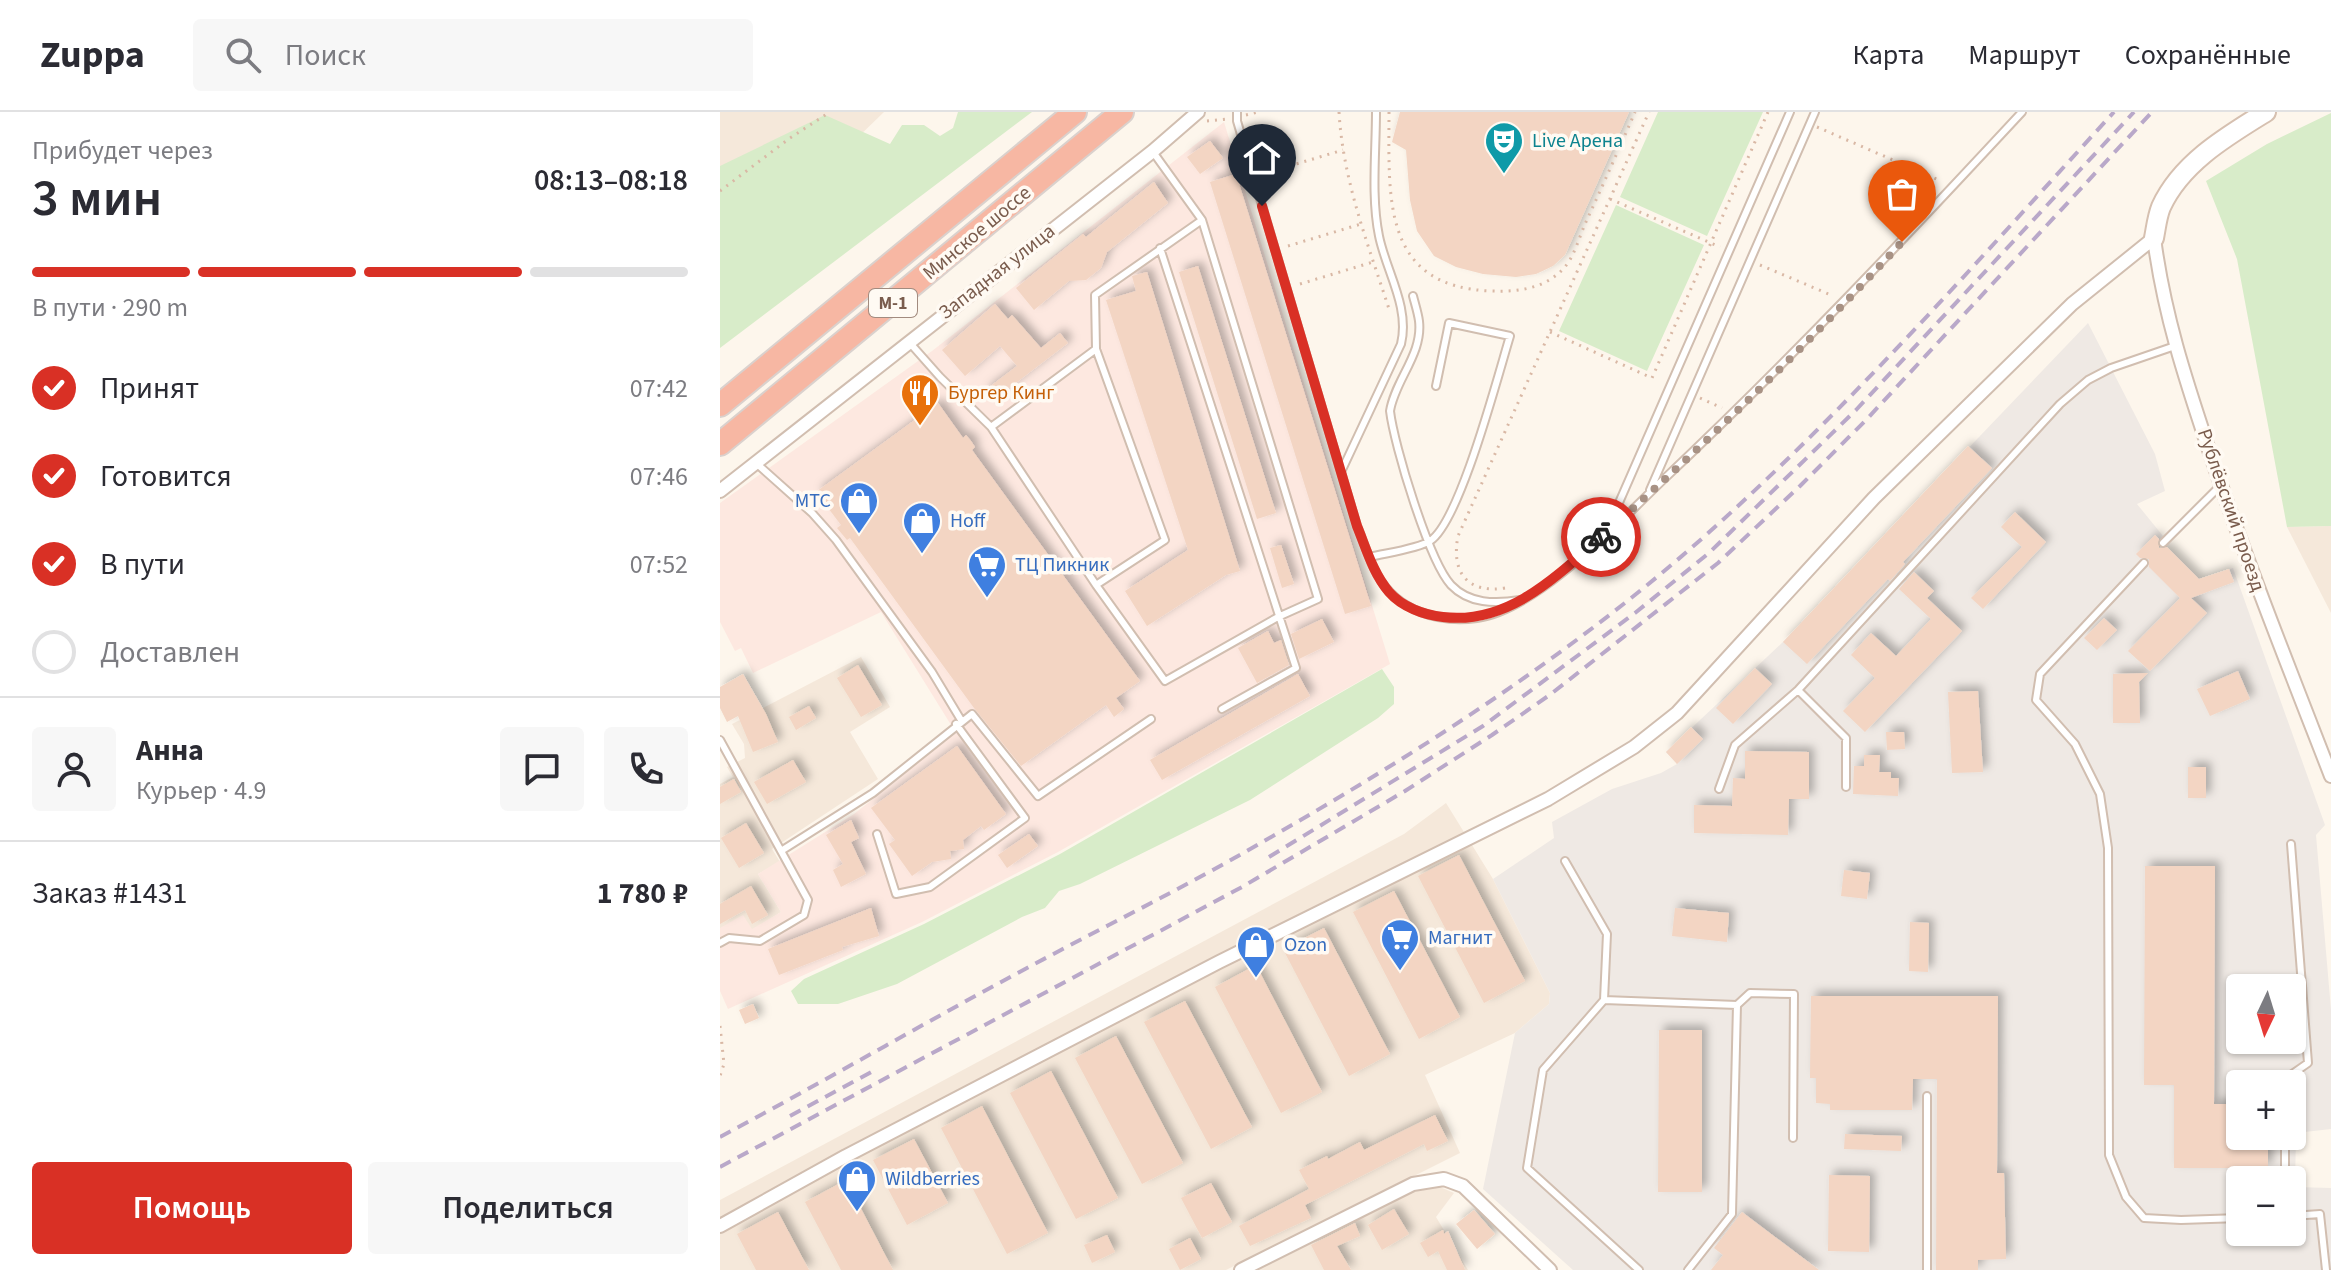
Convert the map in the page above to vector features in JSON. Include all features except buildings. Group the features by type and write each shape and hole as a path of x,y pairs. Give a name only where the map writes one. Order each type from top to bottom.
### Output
{"highway":[{"name":"Минское шоссе","path":"720,405 1075,112"},
{"name":"Минское шоссе","path":"720,444 1122,112"}],"street":[{"name":"Западная улица","path":"720,491 1153,151 1198,112"},
{"path":"720,1226 846,1156 1219,962 1548,799 1634,747 1677,713 1874,498 2072,304 2154,238 2160,209 2170,191 2189,169 2222,139 2266,112"},
{"name":"Рублёвский проезд","path":"2154,238 2175,346 2234,525 2330,769"},
{"path":"1241,1270 1413,1184 1444,1179 1463,1186 1550,1270"}],"lane":[{"path":"1341,472 1404,332 1403,317 1377,225 1376,112"},
{"path":"1605,534 1790,112"},
{"path":"1647,495 1815,112"},
{"path":"1237,114 1357,526 1377,575 1390,594 1405,605 1429,616 1453,619 1478,618 1504,611 1561,573 1605,534 1862,286 2022,112"},
{"path":"909,342 991,427 1096,585 1165,681 1278,617 1318,599 1202,220 1153,151"},
{"path":"1096,585 1165,540 1096,349 1095,295 1202,220"},
{"path":"1160,248 1296,668 1222,709"},
{"path":"1413,296 1419,321 1417,343 1390,411 1429,542 1445,578 1465,596 1492,603 1523,600"},
{"path":"1370,557 1429,542 1445,524 1466,477 1510,336 1449,323 1436,386"},
{"path":"1719,789 1735,745 1798,690 2060,404 2088,380 2111,368 2175,346"},
{"path":"991,427 1096,349"},
{"path":"756,463 812,513 836,540 932,672 959,722 1025,818 930,887 896,894 877,834"},
{"path":"2163,543 2221,485"},
{"path":"2144,563 2040,674 2036,700 2075,744 2100,794 2108,848 2109,1155 2126,1197 2144,1218 2226,1218"},
{"path":"1798,690 1846,738 1846,787"},
{"path":"781,851 873,793 972,714 1038,796 1151,719"},
{"path":"720,740 808,900 804,915 760,941 729,938 720,943"},
{"path":"2291,844 2308,1063 2298,1070"},
{"path":"1565,861 1607,934 1604,1000 1543,1070 1527,1168 1639,1270"},
{"path":"1604,1000 1737,1005 1750,993 1794,994 1793,1138"},
{"path":"1688,1270 1732,1214 1737,1005"},
{"path":"1927,1096 1927,1270"},
{"path":"2306,1215 2320,1214 2326,1270"}],"path":[{"path":"720,191 830,112"},
{"path":"1199,128 1209,119 1258,112"},
{"path":"1339,112 1343,150 1361,224 1392,319"},
{"path":"1389,112 1391,186 1396,224 1414,263 1430,277 1444,283 1470,290 1504,292 1544,284 1566,266 1635,112"},
{"path":"1505,588 1483,588 1464,578 1455,548 1458,536 1649,112"},
{"path":"1550,332 1652,378 1768,112"},
{"path":"1810,124 1939,180"},
{"path":"1266,173 1343,150"},
{"path":"1610,199 1729,251"},
{"path":"1288,246 1361,224"},
{"path":"1750,260 1831,295"},
{"path":"1300,284 1373,262"},
{"path":"720,1026 724,1064 720,1076"}],"shaded area":[{"path":"720,112 884,112 720,271"},
{"path":"1224,122 1390,664 1058,852 922,922 728,1009 720,991 720,928 743,915 752,929 781,912 758,874 854,814 956,733 881,612 753,673 741,648 735,651 720,622 720,503 932,351"},
{"path":"2088,323 2155,454 2165,491 2137,504 2163,536 2160,540 2197,577 2201,579 2233,568 2325,825 2316,835 2331,1010 2331,1129 2306,1132 2306,1070 2226,1070 2226,1150 2296,1150 2295,1166 2226,1166 2226,1246 2306,1246 2306,1187 2331,1188 2331,1270 1573,1270 1483,1189 1515,1033 1549,1004 1550,993 1493,879 1554,838 1552,822 1612,789 1661,773 1677,764 1666,752 1783,642"},
{"path":"2331,526 2331,613 2287,527"},
{"path":"861,657 890,707 850,732 878,779 772,849 780,862 758,874 781,912 752,930 720,928 720,784 733,777 727,767 745,758 744,744 732,724"},
{"path":"1446,803 1493,879 1550,993 1549,1004 1515,1033 1425,1075 1460,1153 1226,1270 720,1270 720,1200 1404,834"},
{"path":"1440,1187 1454,1193 1436,1217 1468,1270 1257,1270 1413,1192"}],"green space":[{"path":"958,112 1032,112 720,348 720,166 825,115 890,144 902,125 924,125 940,136 953,128"},
{"path":"1658,112 1763,112 1707,236 1620,197"},
{"path":"2331,113 2331,526 2287,527 2237,259 2206,181 2267,144"},
{"path":"1616,205 1704,245 1647,371 1559,331"},
{"path":"1382,669 1394,687 1394,704 1378,718 1250,800 1080,884 1059,891 1045,908 1022,917 897,984 838,1004 798,1004 791,991 804,979 924,924 1060,854"}],"railway":[{"path":"720,1137 1292,825 1415,750 1536,670 1651,582 1813,434 1915,329 2114,112"},
{"path":"1269,857 1483,726 1635,613 1709,553 1856,410 2134,112"},
{"path":"720,1167 1242,887 1405,791 1551,694 1718,563 1800,486 1866,420 2152,112"},
{"path":"790,1116 875,1070"}],"way so far":[{"path":"1601,537 1716,431 1902,242"}],"place":[{"name":"Live Арена","path":"1504,175"},
{"name":"Бургер Кинг","path":"920,427"},
{"name":"МТС","path":"859,535"},
{"name":"Hoff","path":"922,555"},
{"name":"ТЦ Пикник","path":"987,599"},
{"name":"Магнит","path":"1400,972"},
{"name":"Ozon","path":"1256,979"},
{"name":"Wildberries","path":"857,1213"}],"route":[{"path":"1262,206 1357,526 1377,575 1390,594 1429,616 1478,618 1504,611 1561,573 1601,537"}]}
